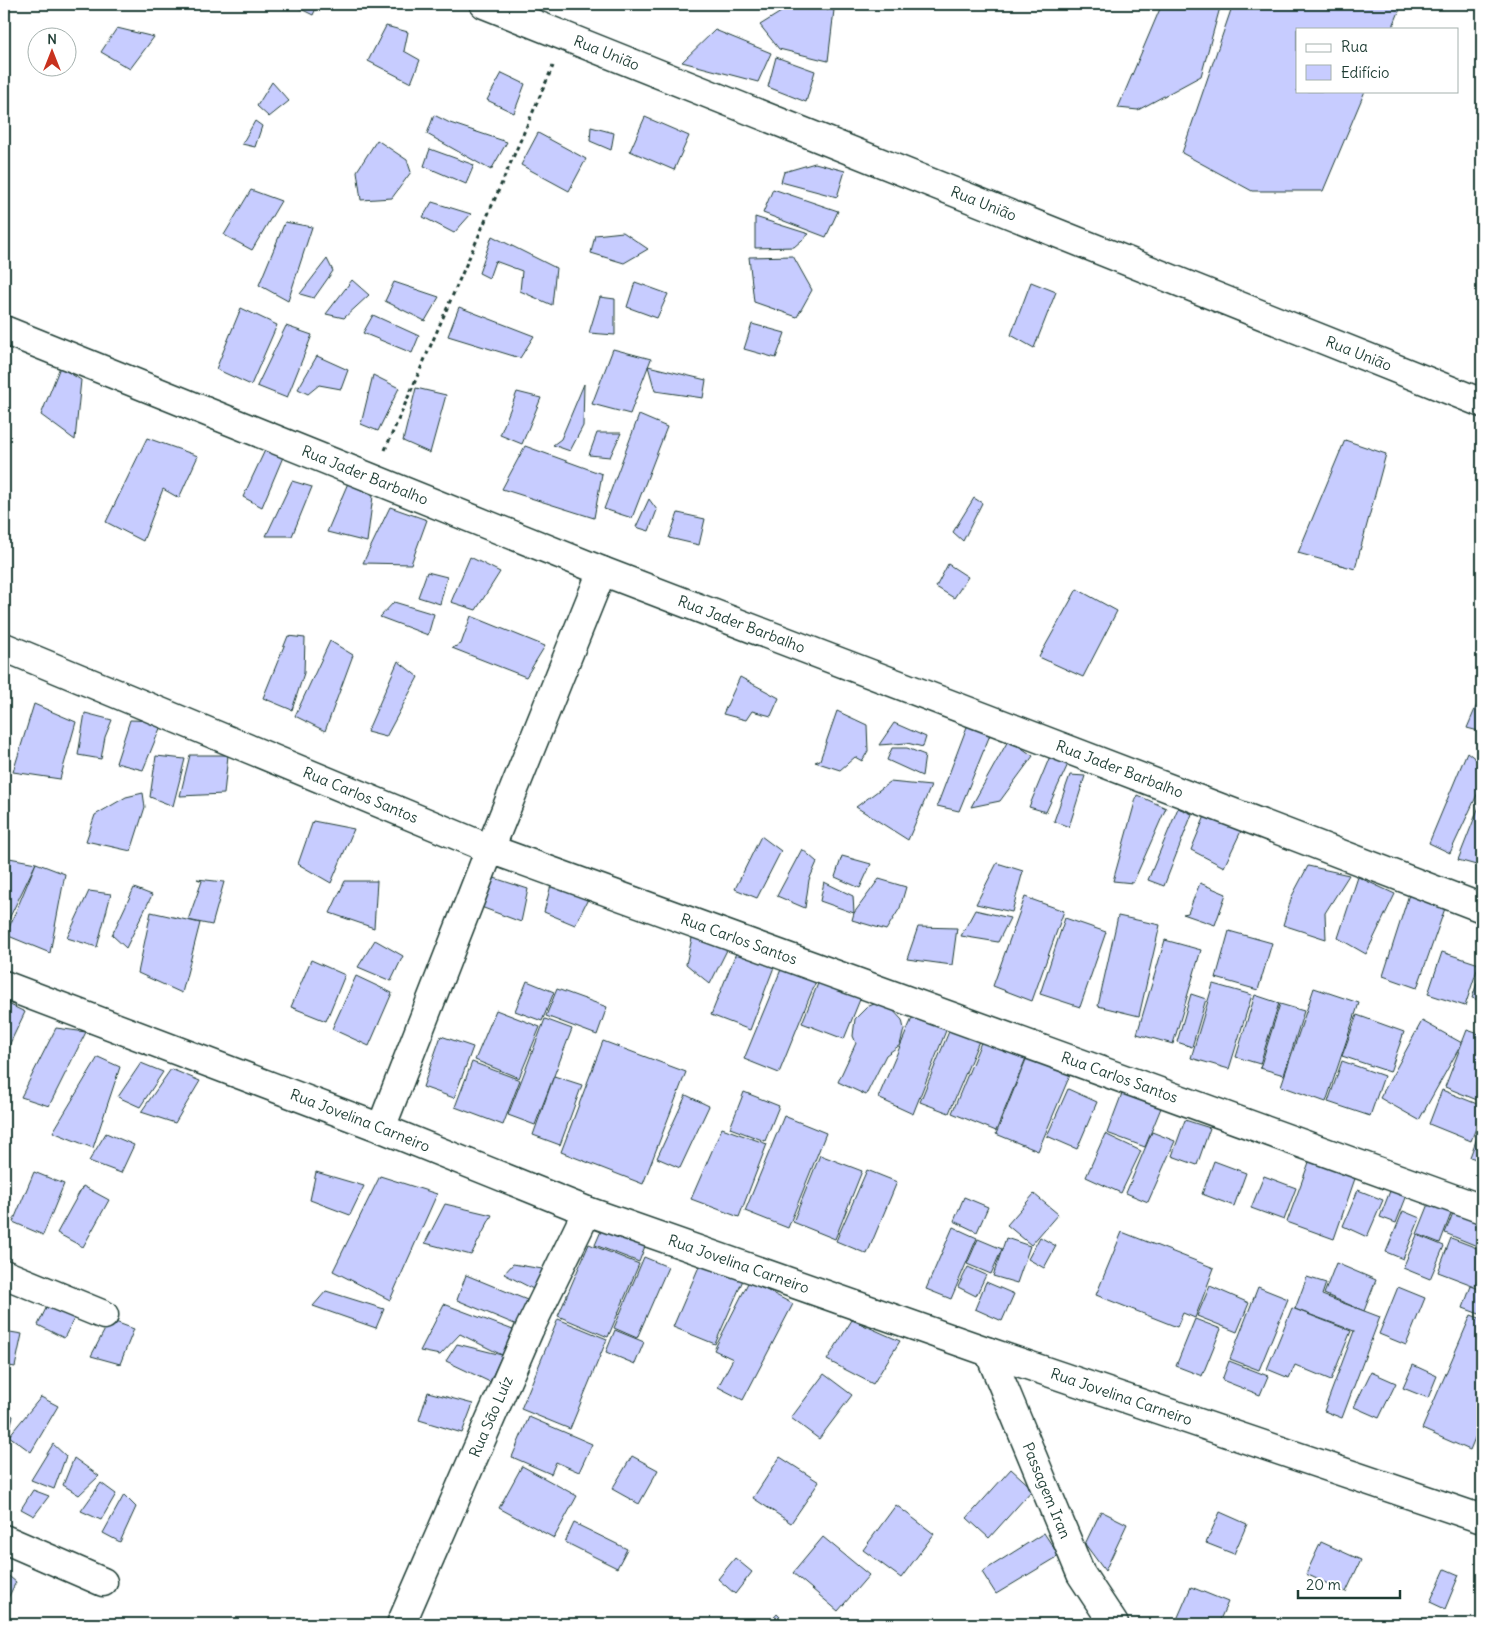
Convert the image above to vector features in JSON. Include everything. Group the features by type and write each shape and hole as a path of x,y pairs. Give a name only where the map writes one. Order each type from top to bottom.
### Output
{"street":[{"name":"Rua União","path":"484,4 1482,403"},
{"name":"Rua Jader Barbalho","path":"4,330 602,571 1482,908"},
{"path":"381,1128 490,849 602,571"},
{"name":"Rua Carlos Santos","path":"4,647 490,849 1482,1209"},
{"name":"Rua Jovelina Carneiro","path":"4,985 381,1128 587,1211 989,1352 1482,1519"},
{"name":"Rua São Luíz","path":"402,1624 529,1330 587,1211"},
{"path":"4,1274 104,1315"},
{"name":"Passagem Iran","path":"989,1352 1081,1574 1114,1624"},
{"path":"4,1539 103,1582"}],"path":[{"path":"372,478 566,38"}],"building":[{"path":"291,4 318,4 313,15"},
{"path":"1162,4 1221,4 1201,76 1138,110 1118,108"},
{"path":"1233,4 1402,4 1392,28 1296,28 1296,92 1365,92 1323,191 1252,191 1182,153"},
{"path":"789,7 834,10 828,61 779,49 760,25"},
{"path":"386,26 408,32 404,51 420,60 411,83 368,61"},
{"path":"117,28 154,37 130,69 101,52"},
{"path":"715,30 771,53 758,82 682,62"},
{"path":"776,57 815,71 806,102 768,87"},
{"path":"502,73 525,84 514,113 487,100"},
{"path":"272,82 289,101 269,117 257,106"},
{"path":"434,115 450,123 507,142 491,170 427,134"},
{"path":"645,117 689,136 674,170 630,151"},
{"path":"255,121 262,126 255,147 242,144"},
{"path":"591,127 614,133 611,150 590,141"},
{"path":"538,133 586,159 569,191 521,165"},
{"path":"377,140 407,160 411,172 392,198 361,200 357,171"},
{"path":"430,149 474,165 466,184 424,166"},
{"path":"815,163 845,171 837,197 781,182 784,172"},
{"path":"773,189 838,211 826,237 763,213"},
{"path":"251,190 281,201 252,250 224,235"},
{"path":"432,202 471,214 454,233 423,217"},
{"path":"755,217 809,234 794,247 755,248"},
{"path":"285,222 312,227 288,301 259,285"},
{"path":"623,232 648,249 624,263 591,253 595,235"},
{"path":"492,236 556,268 552,305 520,291 522,271 495,261 489,278 479,273"},
{"path":"793,256 812,290 797,317 754,302 749,257"},
{"path":"327,259 333,271 314,298 300,294"},
{"path":"352,280 369,295 344,318 326,314"},
{"path":"394,282 439,297 425,321 385,301"},
{"path":"635,282 668,294 657,318 627,307"},
{"path":"1031,282 1056,292 1034,348 1011,335"},
{"path":"600,297 615,299 615,335 589,333"},
{"path":"459,307 534,336 520,358 448,336"},
{"path":"241,308 277,325 251,385 216,369"},
{"path":"373,315 419,336 412,353 363,333"},
{"path":"752,324 785,333 776,358 744,349"},
{"path":"286,326 312,335 287,398 257,386"},
{"path":"613,349 651,359 630,414 592,404"},
{"path":"317,356 348,370 341,389 319,385 308,394 298,389"},
{"path":"648,366 706,380 703,398 655,391"},
{"path":"60,367 81,380 75,440 41,415"},
{"path":"373,375 399,388 378,431 361,424"},
{"path":"584,384 583,426 570,451 553,445 561,439"},
{"path":"416,388 446,395 430,453 403,441"},
{"path":"517,392 541,398 522,444 500,435"},
{"path":"639,415 667,427 632,518 604,509"},
{"path":"597,433 621,433 610,457 589,455"},
{"path":"147,438 198,456 179,498 163,489 143,541 106,522"},
{"path":"1345,440 1386,454 1355,569 1298,553"},
{"path":"267,446 283,457 262,507 243,497"},
{"path":"525,446 602,474 594,518 502,489"},
{"path":"292,481 312,487 292,536 266,536"},
{"path":"348,483 373,496 367,542 327,532"},
{"path":"974,498 982,503 963,541 953,532"},
{"path":"649,499 657,510 649,531 636,527"},
{"path":"390,507 427,520 411,564 363,563"},
{"path":"678,513 705,519 699,545 669,538"},
{"path":"470,557 500,572 476,610 451,602"},
{"path":"948,564 968,577 954,598 936,587"},
{"path":"427,572 447,577 440,604 418,597"},
{"path":"1077,589 1117,611 1083,677 1039,657"},
{"path":"394,602 434,614 428,635 380,617"},
{"path":"471,616 545,646 526,677 452,648 461,644"},
{"path":"288,636 305,638 304,673 292,710 263,698"},
{"path":"330,641 353,655 325,731 295,716"},
{"path":"398,661 418,677 386,737 367,732"},
{"path":"740,677 779,698 771,716 752,711 746,720 723,714"},
{"path":"1482,693 1482,732 1467,728"},
{"path":"34,704 76,722 60,779 13,772"},
{"path":"837,711 867,725 868,751 862,761 855,757 840,770 815,762 820,760"},
{"path":"85,713 112,720 105,737 101,759 78,755"},
{"path":"130,720 163,721 143,770 116,763"},
{"path":"894,723 926,737 923,747 907,743 879,745"},
{"path":"968,724 992,730 959,811 937,806"},
{"path":"1009,739 1033,756 1000,801 971,807"},
{"path":"892,748 907,748 925,755 922,776 887,760"},
{"path":"1053,749 1069,762 1046,812 1029,807"},
{"path":"1467,752 1482,764 1482,784 1450,853 1429,843"},
{"path":"190,755 228,755 224,794 180,796"},
{"path":"156,756 185,759 173,806 150,797"},
{"path":"1070,775 1085,776 1069,827 1054,821"},
{"path":"890,782 931,786 908,840 856,807"},
{"path":"143,793 145,807 131,851 86,841 95,815 126,797"},
{"path":"1137,795 1166,808 1133,883 1113,881"},
{"path":"1482,799 1482,860 1480,866 1458,860"},
{"path":"1178,808 1192,814 1164,886 1148,880"},
{"path":"1205,816 1241,831 1224,867 1191,850"},
{"path":"313,821 354,829 331,883 298,864"},
{"path":"761,836 781,851 757,898 735,889"},
{"path":"802,849 817,862 809,880 805,908 777,896"},
{"path":"842,856 871,864 860,888 835,877"},
{"path":"4,857 36,863 5,927 4,927"},
{"path":"36,863 65,874 50,953 6,935"},
{"path":"997,863 1023,871 1012,912 976,904"},
{"path":"1308,866 1349,875 1325,913 1326,939 1283,925 1292,896"},
{"path":"485,875 528,889 521,922 473,904"},
{"path":"1358,877 1395,894 1366,954 1338,938"},
{"path":"197,879 224,882 212,925 188,920 202,881"},
{"path":"879,879 906,887 900,908 886,930 852,920 854,913"},
{"path":"345,881 377,881 374,928 330,913"},
{"path":"552,881 591,893 575,925 544,912"},
{"path":"824,882 853,896 854,913 820,901"},
{"path":"1200,883 1226,894 1215,925 1183,914 1188,913"},
{"path":"134,888 152,895 126,948 112,935"},
{"path":"1411,888 1449,897 1417,988 1383,976"},
{"path":"89,891 111,894 97,947 67,938"},
{"path":"1025,897 1064,911 1032,1001 993,986"},
{"path":"975,910 1010,918 998,942 961,936"},
{"path":"151,912 200,923 182,993 138,973"},
{"path":"1118,916 1160,925 1139,1016 1098,1006"},
{"path":"1065,918 1106,932 1080,1007 1040,994"},
{"path":"918,927 957,928 952,965 907,959"},
{"path":"1229,931 1272,943 1258,990 1216,978"},
{"path":"693,934 729,946 710,984 686,964"},
{"path":"375,940 403,956 391,981 358,967"},
{"path":"1165,940 1201,950 1173,1044 1137,1034"},
{"path":"1442,952 1479,964 1465,1006 1428,994"},
{"path":"736,953 774,967 750,1030 711,1015"},
{"path":"311,960 345,975 326,1021 291,1007"},
{"path":"782,967 816,981 779,1073 744,1059"},
{"path":"1482,968 1482,1001 1472,998"},
{"path":"356,976 392,993 369,1046 332,1029"},
{"path":"527,981 554,992 542,1021 515,1011"},
{"path":"819,981 861,997 844,1039 802,1023"},
{"path":"1213,984 1252,995 1229,1069 1191,1058"},
{"path":"1314,988 1359,1003 1326,1102 1281,1086"},
{"path":"557,989 607,1007 597,1035 546,1016"},
{"path":"1191,994 1206,999 1192,1047 1177,1042"},
{"path":"1255,995 1279,1003 1260,1064 1236,1057"},
{"path":"4,1002 25,1012 4,1056"},
{"path":"874,1004 891,1008 902,1020 904,1029 900,1045 886,1055 866,1095 838,1082 856,1043 853,1036 855,1019 867,1007"},
{"path":"1280,1004 1304,1011 1284,1075 1260,1068"},
{"path":"496,1010 540,1027 519,1078 475,1060"},
{"path":"1357,1015 1404,1032 1390,1072 1342,1056"},
{"path":"913,1016 947,1028 913,1114 878,1098"},
{"path":"545,1019 572,1029 535,1125 508,1115"},
{"path":"1422,1021 1462,1043 1419,1120 1380,1098"},
{"path":"56,1028 86,1032 49,1106 21,1097"},
{"path":"950,1029 979,1041 949,1113 920,1102"},
{"path":"1467,1030 1482,1035 1482,1102 1445,1087"},
{"path":"441,1036 473,1047 454,1098 423,1087"},
{"path":"982,1040 1026,1058 996,1131 952,1113"},
{"path":"603,1041 686,1072 643,1184 561,1152"},
{"path":"98,1057 120,1067 93,1148 53,1132"},
{"path":"1027,1057 1070,1075 1038,1151 996,1134"},
{"path":"1342,1061 1384,1076 1370,1116 1328,1102"},
{"path":"472,1062 520,1080 503,1125 455,1107"},
{"path":"141,1063 163,1072 140,1107 118,1097"},
{"path":"171,1069 200,1081 175,1123 141,1112"},
{"path":"554,1076 582,1085 560,1145 533,1135"},
{"path":"1124,1088 1163,1103 1145,1147 1107,1133"},
{"path":"1068,1089 1097,1102 1077,1149 1047,1136"},
{"path":"1442,1090 1482,1106 1482,1113 1471,1141 1429,1124"},
{"path":"744,1092 779,1106 765,1141 730,1128"},
{"path":"686,1095 709,1106 680,1168 657,1158"},
{"path":"784,1116 826,1133 788,1228 745,1211"},
{"path":"1185,1120 1210,1128 1197,1165 1172,1156"},
{"path":"1482,1127 1482,1161 1470,1157"},
{"path":"722,1128 767,1144 739,1217 691,1199"},
{"path":"1152,1132 1175,1141 1148,1202 1126,1193"},
{"path":"106,1133 134,1145 121,1173 89,1161"},
{"path":"1105,1134 1141,1151 1121,1193 1086,1177"},
{"path":"1312,1154 1358,1170 1334,1239 1287,1222"},
{"path":"820,1155 862,1171 835,1239 793,1222"},
{"path":"1214,1161 1246,1173 1234,1206 1202,1194"},
{"path":"867,1170 897,1182 867,1254 836,1241"},
{"path":"34,1172 64,1184 43,1235 13,1222"},
{"path":"316,1172 364,1186 350,1215 310,1200"},
{"path":"380,1176 437,1194 390,1300 333,1271"},
{"path":"1264,1176 1296,1188 1284,1220 1251,1208"},
{"path":"1395,1178 1411,1185 1396,1223 1380,1217"},
{"path":"83,1186 109,1200 83,1247 57,1233"},
{"path":"1358,1190 1383,1200 1367,1237 1343,1226"},
{"path":"1034,1194 1058,1214 1031,1245 1007,1225"},
{"path":"1433,1194 1455,1203 1440,1243 1417,1234"},
{"path":"964,1197 988,1207 977,1232 954,1221"},
{"path":"1457,1203 1482,1213 1482,1248 1445,1233"},
{"path":"445,1204 492,1215 471,1255 425,1243"},
{"path":"1403,1211 1420,1218 1403,1259 1386,1252"},
{"path":"604,1224 647,1241 639,1262 595,1245"},
{"path":"953,1227 977,1238 951,1299 926,1289"},
{"path":"1122,1232 1214,1268 1195,1318 1183,1313 1177,1327 1096,1295"},
{"path":"1417,1235 1444,1246 1430,1279 1403,1268"},
{"path":"1040,1237 1056,1246 1044,1268 1028,1259"},
{"path":"1006,1238 1030,1246 1017,1283 993,1276"},
{"path":"1451,1238 1482,1250 1482,1267 1475,1286 1438,1272"},
{"path":"978,1239 1002,1249 991,1274 967,1264"},
{"path":"589,1244 639,1264 608,1337 558,1316"},
{"path":"644,1257 668,1267 637,1338 614,1328"},
{"path":"701,1262 743,1280 715,1344 673,1327"},
{"path":"1336,1263 1376,1280 1364,1311 1324,1294"},
{"path":"513,1264 548,1270 537,1291 504,1274"},
{"path":"968,1267 986,1275 976,1296 958,1287"},
{"path":"466,1275 532,1302 529,1330 457,1300"},
{"path":"1307,1277 1326,1283 1322,1295 1380,1317 1342,1418 1324,1411 1354,1331 1295,1309"},
{"path":"749,1281 793,1304 743,1400 718,1387 733,1359 714,1350"},
{"path":"986,1282 1014,1294 1002,1321 975,1309"},
{"path":"1210,1286 1249,1303 1237,1332 1197,1316"},
{"path":"1471,1286 1482,1290 1482,1315 1463,1308"},
{"path":"1258,1287 1288,1299 1259,1370 1230,1359"},
{"path":"1398,1287 1425,1298 1406,1345 1379,1334"},
{"path":"326,1291 384,1309 376,1328 313,1306"},
{"path":"49,1302 76,1315 64,1338 38,1325"},
{"path":"444,1304 513,1330 506,1357 460,1334 440,1355 420,1351"},
{"path":"1292,1308 1351,1331 1331,1380 1295,1365 1289,1378 1267,1369"},
{"path":"1471,1315 1482,1319 1482,1421 1470,1450 1422,1429"},
{"path":"558,1319 607,1339 570,1429 521,1409"},
{"path":"1195,1319 1221,1329 1202,1376 1176,1366"},
{"path":"110,1320 134,1329 120,1364 91,1356"},
{"path":"852,1320 900,1341 873,1384 827,1360"},
{"path":"615,1330 644,1342 635,1364 606,1352"},
{"path":"4,1331 22,1334 15,1367 4,1365"},
{"path":"457,1344 502,1355 490,1382 446,1361"},
{"path":"1229,1361 1268,1376 1260,1395 1222,1380"},
{"path":"1413,1365 1437,1376 1428,1398 1403,1388"},
{"path":"1371,1372 1396,1383 1379,1418 1354,1407"},
{"path":"824,1374 852,1395 819,1439 791,1418"},
{"path":"428,1392 473,1404 462,1433 419,1420"},
{"path":"41,1397 58,1406 31,1452 9,1436"},
{"path":"4,1413 13,1416 4,1454"},
{"path":"529,1417 592,1444 579,1472 556,1462 551,1474 512,1457"},
{"path":"53,1444 66,1456 54,1489 31,1480"},
{"path":"1482,1446 1482,1467 1475,1463"},
{"path":"632,1456 658,1470 639,1504 612,1489"},
{"path":"780,1457 819,1482 791,1523 753,1498"},
{"path":"74,1458 99,1476 79,1495 63,1485"},
{"path":"522,1466 577,1496 554,1538 499,1508"},
{"path":"1011,1469 1033,1489 989,1538 967,1518"},
{"path":"101,1483 116,1494 101,1520 81,1511"},
{"path":"33,1490 49,1496 34,1516 21,1509"},
{"path":"124,1495 136,1507 120,1542 103,1533"},
{"path":"896,1505 934,1534 901,1578 863,1550"},
{"path":"1101,1511 1127,1524 1105,1571 1085,1544"},
{"path":"1220,1512 1247,1524 1234,1554 1206,1543"},
{"path":"574,1523 627,1549 617,1568 565,1542"},
{"path":"1044,1533 1059,1556 996,1594 982,1572"},
{"path":"823,1537 869,1575 838,1611 793,1573"},
{"path":"1321,1542 1361,1560 1346,1592 1306,1574"},
{"path":"735,1558 752,1572 735,1594 718,1579"},
{"path":"1445,1569 1459,1575 1445,1609 1430,1602"},
{"path":"5,1573 16,1582 4,1606 4,1575"},
{"path":"1191,1587 1228,1602 1218,1624 1175,1624"},
{"path":"777,1614 787,1624 768,1624"}]}
